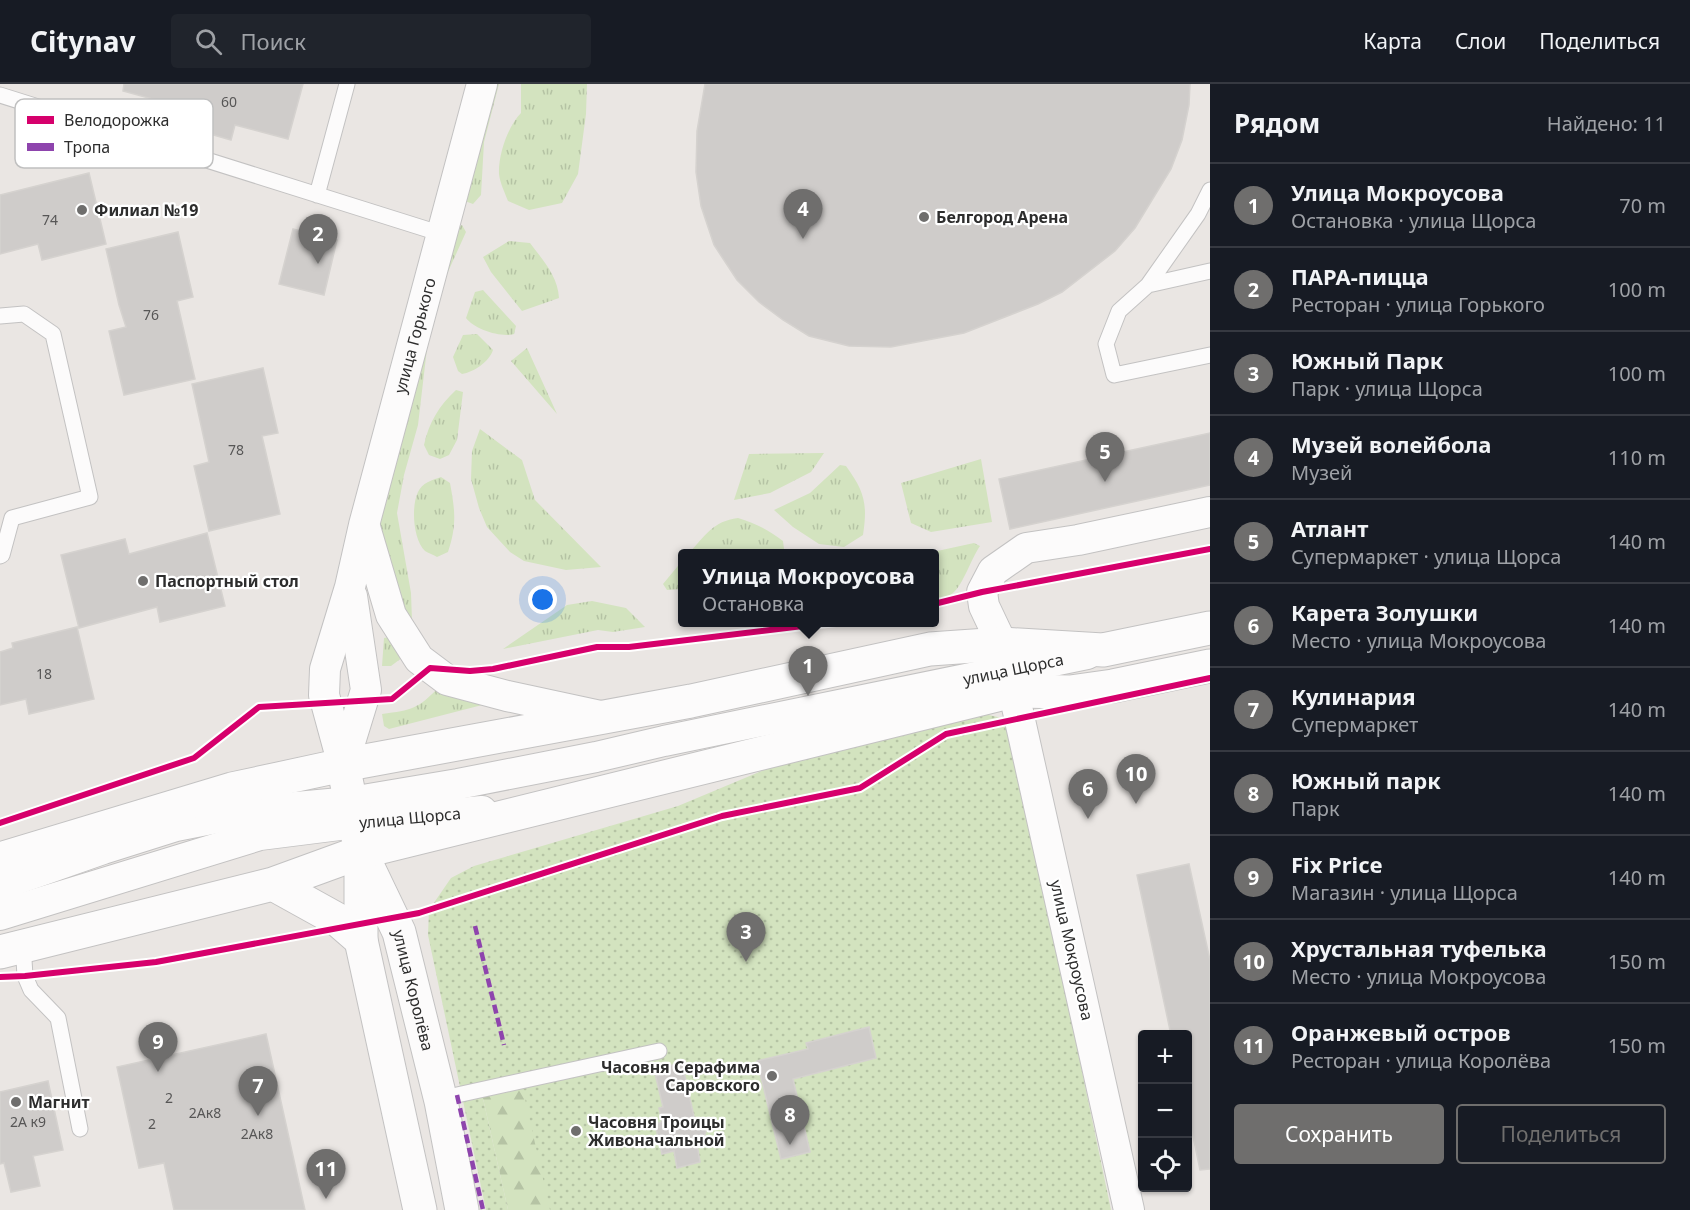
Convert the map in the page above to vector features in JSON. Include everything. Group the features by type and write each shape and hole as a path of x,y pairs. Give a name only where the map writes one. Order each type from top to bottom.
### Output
{"main road":[{"path":"15,948 273,884 355,826 550,806 1008,669 1210,628"},
{"path":"0,859 232,789 343,765 691,701 930,648 1008,669 1070,692 1113,686 1210,666"},
{"path":"343,765 355,826 361,940 420,1210"},
{"name":"улица Королёва","path":"355,826 399,932 441,1101 462,1210"},
{"path":"273,884 338,920 361,940"}],"street":[{"name":"улица Горького","path":"343,765 324,695 325,669 350,587 364,525 482,84"},
{"name":"улица Мокроусова","path":"1130,1210 1008,669 984,606 982,592 993,571 1026,548 1078,540 1210,512"},
{"path":"364,525 391,615 419,659 447,680 603,717"},
{"name":"улица Горького","path":"343,765 366,690 350,587"},
{"name":"улица Щорса","path":"0,915 260,835 355,826 516,773 1008,669"},
{"name":"улица Щорса","path":"550,806 816,711"},
{"name":"улица Щорса","path":"0,885 177,826 252,811 355,826"}],"lane":[{"path":"317,195 347,84"},
{"path":"0,94 16,99"},
{"path":"213,162 442,234"},
{"path":"1210,190 1198,214 1148,285 1119,311 1106,344 1114,375 1210,355"},
{"path":"1148,285 1210,271"},
{"path":"0,316 24,314 53,334 90,497 12,518 0,556"},
{"path":"15,948 24,960 25,976 32,990 58,1018 80,1130"},
{"path":"441,1101 489,1088 659,1052"}],"green space":[{"path":"487,84 499,84 484,142 481,195 473,204 462,200"},
{"path":"521,84 587,84 586,114 578,174 562,203 529,210 508,201 499,174 500,158 505,141 512,125 521,113"},
{"path":"462,225 466,232 447,274 428,340 418,425 404,475 397,513 411,593 412,621 398,623 374,545 444,234"},
{"path":"509,241 530,243 553,275 559,298 522,311 491,272 483,257"},
{"path":"483,290 516,326 514,334 502,335 488,332 475,326 466,318 475,292"},
{"path":"477,334 493,350 481,366 462,374 458,371 453,357 463,335"},
{"path":"527,348 557,414 511,361"},
{"path":"456,390 463,392 457,440 449,455 440,459 429,455 424,445 436,415"},
{"path":"480,429 522,460 535,500 601,567 566,570 524,561 510,552 487,527 471,479 472,451"},
{"path":"824,453 811,472 770,493 734,500 749,454"},
{"path":"981,459 992,522 931,532 911,523 901,483"},
{"path":"840,465 846,466 857,483 865,506 863,535 844,547 819,544 793,527 774,510 810,493"},
{"path":"441,477 450,483 454,525 448,552 437,557 425,551 421,546 414,523 414,506 422,486"},
{"path":"738,518 772,533 783,541 784,549 693,549 716,526"},
{"path":"974,543 980,546 957,589 939,598 939,551"},
{"path":"678,566 678,589 667,590 663,584"},
{"path":"592,601 626,608 645,627 613,632 598,630 503,649 567,605"},
{"path":"389,637 403,657 391,666 382,666 384,638"},
{"path":"439,687 486,704 389,729 384,726 382,714 414,707"},
{"path":"984,714 1002,718 1012,736 1111,1210 550,1210 521,1081 480,1085 508,1210 486,1210 428,935 429,910 451,878 474,866 678,806 809,751"},
{"path":"554,1068 589,1210 508,1210 480,1085"}],"building":[{"path":"124,84 303,84 288,139 235,125 231,140 213,135 213,99 152,99 123,91"},
{"name":"Белгород Арена","path":"705,84 1190,84 1189,105 1182,140 1171,169 1135,228 1115,251 1062,292 1038,304 964,333 891,347 849,346 809,336 759,302 737,280 714,245 701,206 696,172 697,131"},
{"path":"89,173 106,244 42,260 38,244 0,254 0,195"},
{"path":"293,229 337,240 324,295 279,284"},
{"path":"178,232 193,297 177,301 195,379 124,395 109,331 126,327 106,249"},
{"path":"263,368 278,433 262,436 280,514 209,531 194,466 209,462 192,384"},
{"path":"1210,433 1210,485 1010,529 999,479"},
{"path":"207,533 225,606 160,622 157,607 79,628 61,555 125,539 129,554"},
{"path":"77,627 94,699 29,714 26,699 0,705 0,652 13,648 12,643"},
{"path":"1189,864 1210,960 1210,1169 1200,1170 1192,1131 1192,1030 1170,1030 1137,875"},
{"path":"869,1027 876,1058 793,1079 810,1152 781,1159 757,1061 808,1049 806,1043"},
{"path":"266,1034 305,1210 174,1210 164,1163 139,1168 117,1067"},
{"path":"682,1063 694,1117 703,1120 706,1131 703,1140 697,1144 700,1162 677,1168 674,1151 662,1154 655,1124 662,1122 659,1108 663,1107 654,1069"},
{"path":"48,1081 63,1150 33,1156 40,1186 11,1192 4,1163 0,1164 0,1092"}],"marked path":[{"path":"475,926 504,1045"},
{"path":"457,1095 483,1210"}],"cycle path":[{"path":"939,603 982,592 1210,549"},
{"path":"0,823 194,758 259,707 392,699 430,668 470,671 493,669 597,647 629,647 795,627"},
{"path":"0,977 156,962 419,913 722,816 860,788 946,734 1210,678"}],"place":[{"name":"Филиал №19","path":"82,210"},
{"name":"Белгород Арена","path":"924,217"},
{"name":"Музей волейбола","path":"803,239"},
{"name":"ПАРА-пицца","path":"318,264"},
{"name":"Атлант","path":"1105,482"},
{"name":"Паспортный стол","path":"143,581"},
{"name":"Улица Мокроусова","path":"808,696"},
{"name":"Хрустальная туфелька","path":"1136,804"},
{"name":"Карета Золушки","path":"1088,819"},
{"name":"Южный Парк","path":"746,962"},
{"name":"Fix Price","path":"158,1072"},
{"name":"Часовня Серафима Саровского","path":"772,1076"},
{"name":"Магнит","path":"16,1102"},
{"name":"Кулинария","path":"258,1116"},
{"name":"Часовня Троицы Живоначальной","path":"576,1131"},
{"name":"Южный парк","path":"790,1145"},
{"name":"Оранжевый остров","path":"326,1199"}]}
